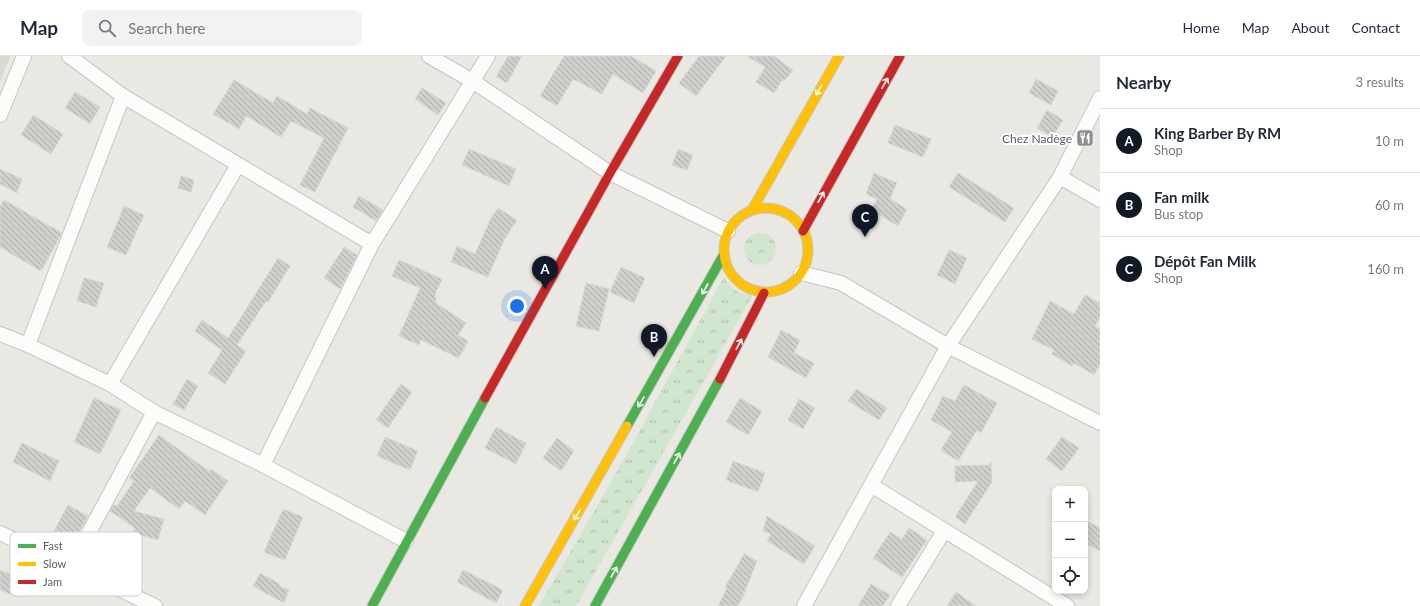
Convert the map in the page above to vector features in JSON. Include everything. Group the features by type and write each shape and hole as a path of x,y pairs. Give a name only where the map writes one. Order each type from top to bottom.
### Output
{"main road":[{"path":"372,606 406,541 610,173 678,56"},
{"path":"752,210 767,180 839,56"},
{"path":"803,231 900,56"},
{"path":"769,208 782,211 793,218 803,231 806,240 807,257 801,273 785,287 775,292 764,293 746,287 737,281 726,264 724,242 728,231 738,218 752,210 769,208"},
{"path":"525,606 724,254"},
{"path":"595,606 694,429 753,317 764,293"}],"street":[{"path":"0,115 24,56"},
{"path":"69,56 123,96 372,244"},
{"path":"428,56 474,82 610,173 728,231"},
{"path":"263,465 372,244 474,82 488,56"},
{"path":"28,345 123,96"},
{"path":"804,606 948,346 1060,177 1100,98"},
{"path":"110,384 238,165"},
{"path":"1060,177 1100,200"},
{"path":"801,273 841,283 948,346 1100,422"},
{"path":"0,334 28,345 110,384 154,412 263,465 406,541"},
{"path":"89,532 154,412"},
{"path":"871,485 1067,606"},
{"path":"898,606 944,531"},
{"path":"0,533 10,538"},
{"path":"134,596 155,606"}],"shaded area":[{"path":"0,56 10,56 0,82"}],"green space":[{"path":"757,233 763,233 772,237 776,249 772,261 763,265 757,265 748,261 744,252 744,246 748,237"},
{"path":"724,277 732,289 744,294 754,293 576,606 539,606 614,477"}],"building":[{"path":"508,56 522,56 507,83 496,77"},
{"path":"564,56 631,56 656,71 643,93 613,74 602,94 573,79 557,106 540,96"},
{"path":"699,56 726,56 696,96 679,83"},
{"path":"747,56 774,56 793,70 784,81 782,80 774,93 756,82 765,67"},
{"path":"1036,79 1058,91 1051,105 1029,93"},
{"path":"234,80 273,103 277,96 307,114 310,108 348,128 315,192 300,185 324,138 291,121 281,137 246,116 239,129 213,114"},
{"path":"422,88 446,103 438,115 415,99"},
{"path":"75,92 100,107 90,124 65,108"},
{"path":"1047,110 1063,120 1052,137 1037,128"},
{"path":"33,115 63,134 51,154 21,135"},
{"path":"895,125 931,139 923,157 888,143"},
{"path":"469,149 516,169 509,186 462,165"},
{"path":"678,149 693,155 687,170 672,165"},
{"path":"0,169 22,179 17,193 0,184"},
{"path":"874,173 897,183 890,199 907,209 898,226 871,210 877,199 866,194"},
{"path":"958,173 1014,208 1005,222 949,187"},
{"path":"181,176 194,180 191,192 178,188"},
{"path":"359,196 383,210 376,221 353,207"},
{"path":"4,200 62,233 41,271 0,247 0,206"},
{"path":"124,206 144,215 126,255 107,247"},
{"path":"498,208 517,220 504,240 488,277 451,262 457,246 475,254 490,220"},
{"path":"344,247 357,255 340,289 324,278"},
{"path":"949,250 967,258 955,284 937,275"},
{"path":"278,258 290,266 268,302 266,301 237,345 246,351 225,384 208,373 222,350 195,331 202,320 228,338"},
{"path":"399,260 442,279 435,294 436,303 466,323 458,335 468,341 459,358 421,340 419,345 399,336 420,288 392,276"},
{"path":"621,267 645,278 634,303 610,292"},
{"path":"84,278 104,283 96,307 77,301"},
{"path":"586,283 609,289 599,331 576,326"},
{"path":"1085,295 1100,303 1100,317 1095,326 1100,329 1100,364 1094,375 1074,363 1072,366 1052,354 1054,350 1032,339 1050,301 1074,314"},
{"path":"781,330 800,340 794,353 814,363 806,378 768,357"},
{"path":"187,379 198,386 184,410 173,404"},
{"path":"401,384 412,392 388,428 376,420"},
{"path":"964,385 997,403 981,433 977,430 958,461 941,450 952,432 931,420 943,396 955,401"},
{"path":"856,389 887,408 879,420 848,401"},
{"path":"94,398 121,410 100,454 74,442"},
{"path":"740,398 762,411 748,435 726,422"},
{"path":"799,399 815,408 803,429 788,420"},
{"path":"496,427 526,443 516,464 485,448"},
{"path":"159,435 210,472 211,469 228,481 205,515 185,501 179,509 150,488 134,511 164,519 158,540 142,536 142,532 133,532 135,528 110,511 113,505 117,506 134,481 129,478"},
{"path":"385,437 418,451 410,470 377,456"},
{"path":"1062,437 1079,448 1062,471 1046,459"},
{"path":"557,438 574,451 561,471 543,458"},
{"path":"22,443 59,461 50,481 13,462"},
{"path":"733,461 765,473 758,492 726,480"},
{"path":"991,462 992,482 965,524 955,517 978,481 955,482 955,466 989,465"},
{"path":"68,505 88,516 79,532 54,532"},
{"path":"283,509 303,517 285,560 264,552"},
{"path":"767,516 815,546 804,564 767,541 771,534 763,531"},
{"path":"1088,522 1100,528 1100,551 1088,545"},
{"path":"909,528 927,540 902,577 873,558 890,532 902,539"},
{"path":"744,554 757,561 738,606 718,606 727,588 725,587"},
{"path":"0,570 10,574 10,594 0,590"},
{"path":"463,570 503,590 496,603 457,582"},
{"path":"260,573 280,584 279,586 289,590 284,603 253,586"},
{"path":"871,584 890,595 883,606 858,606"},
{"path":"956,592 976,606 947,606"}],"traffic: fast":[{"path":"627,426 724,254"},
{"path":"595,606 720,379"},
{"path":"372,606 485,398"}],"traffic: slow":[{"path":"752,210 839,56"},
{"path":"766,208 782,211 796,220 805,234 808,250 805,266 796,280 782,289 766,292 750,289 736,280 727,266 724,250 727,234 736,220 750,211 766,208"},
{"path":"525,606 627,426"}],"traffic: jam":[{"path":"485,398 610,173 678,56"},
{"path":"803,231 900,56"},
{"path":"720,379 764,293"}],"place":[{"name":"Chez Nadège","path":"1085,138"},
{"name":"Dépôt Fan Milk","path":"865,237"},
{"name":"King Barber By RM","path":"545,289"},
{"name":"Fan milk","path":"654,357"}]}
